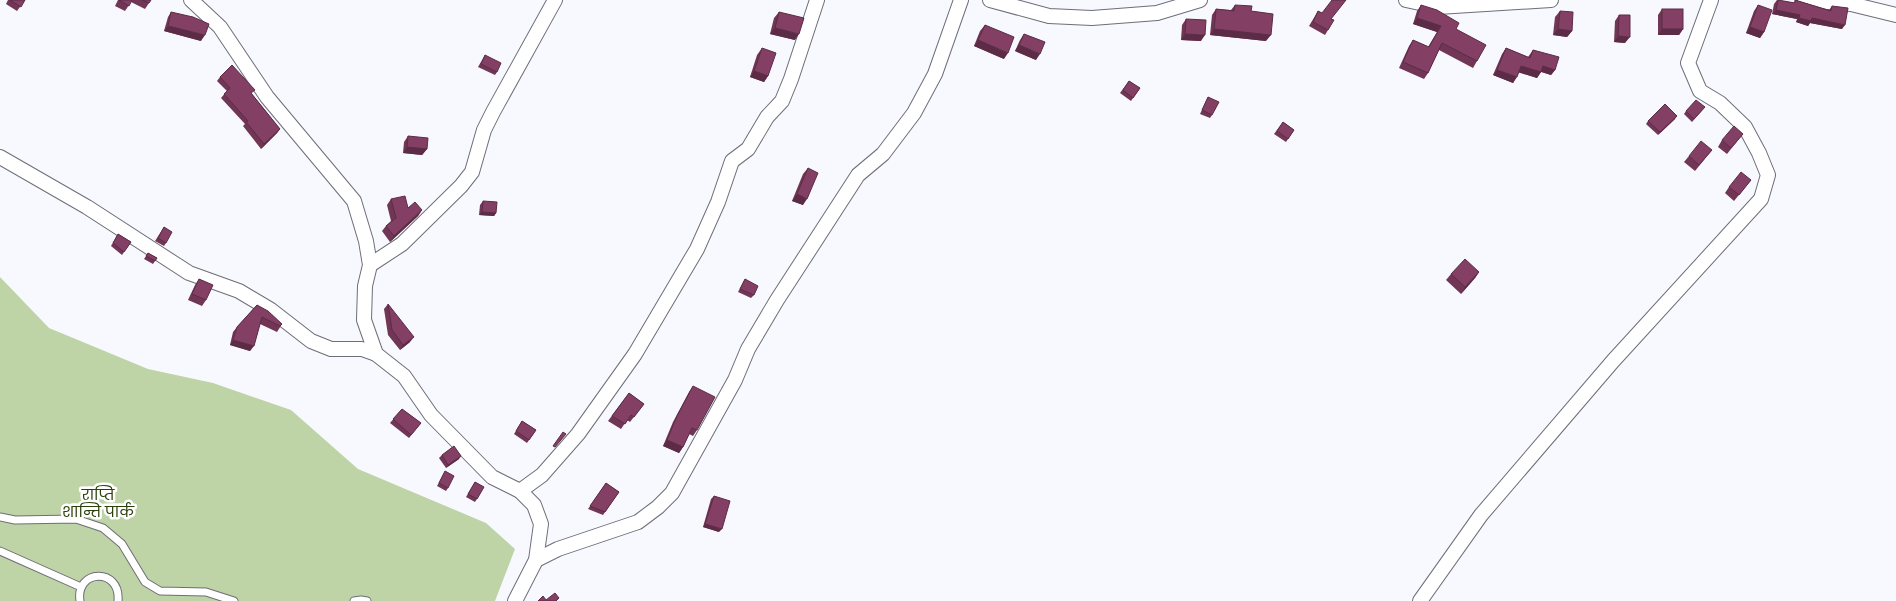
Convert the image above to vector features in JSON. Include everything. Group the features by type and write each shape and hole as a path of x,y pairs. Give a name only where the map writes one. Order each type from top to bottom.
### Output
{"street":[{"path":"191,0 220,27 267,97 354,201 366,241 370,265 366,286 364,320 376,354"},
{"path":"370,265 402,244 461,186 472,172 487,124 555,0"},
{"path":"520,490 542,475 578,434 635,354 697,249 718,202 732,161 748,149 767,117 782,101 792,79 817,0"},
{"path":"536,560 558,549 638,522 658,507 672,493 735,380 748,348 777,300 858,175 882,154 914,113 935,74 961,0"},
{"path":"990,0 1049,16 1092,18 1156,12 1200,0"},
{"path":"1406,0 1438,7 1551,0"},
{"path":"1420,601 1482,515 1613,361 1761,198 1768,175 1759,153 1744,127 1720,103 1700,91 1688,63 1711,0"},
{"path":"1806,0 1851,4 1896,15"},
{"path":"0,157 87,207 189,273 239,291 271,310 311,341 331,349 362,349 376,354 404,376 431,415 492,477 520,490 534,505 541,524 536,560 515,601"}],"lane":[{"path":"0,517 15,520 76,519 103,528 122,544 145,582 160,591 206,592 234,601"},
{"path":"0,551 81,586"},
{"path":"80,601 79,593 81,586 91,578 103,576 114,583 117,588 118,601"},
{"path":"354,601 367,601"}],"green space":[{"name":"राप्ति शान्ति पार्क","path":"0,277 49,328 148,369 213,383 291,410 358,469 486,523 515,549 495,601 0,601"}],"building":[{"path":"10,0 25,0 21,7"},
{"path":"119,0 132,0 129,6"},
{"path":"1332,0 1346,0 1331,19 1334,20 1328,30 1313,22 1318,11 1322,13"},
{"path":"1778,0 1795,3 1795,0 1831,11 1832,6 1848,8 1845,25 1812,18 1811,21 1799,18 1800,15 1776,10"},
{"path":"1235,5 1252,6 1251,11 1273,14 1271,35 1214,29 1216,9 1234,11"},
{"path":"1421,5 1437,10 1459,23 1456,29 1486,45 1477,61 1442,43 1428,73 1403,62 1413,40 1429,47 1441,26 1417,18"},
{"path":"1758,5 1772,10 1764,32 1750,27"},
{"path":"1662,9 1683,9 1683,29 1662,29"},
{"path":"1560,11 1573,12 1572,31 1558,29"},
{"path":"171,12 193,17 209,24 205,35 168,26"},
{"path":"779,12 804,18 799,34 775,28"},
{"path":"1619,15 1630,15 1630,37 1618,36"},
{"path":"1186,19 1206,20 1205,35 1185,34"},
{"path":"985,25 1014,37 1008,53 978,40"},
{"path":"1024,34 1045,42 1040,54 1019,45"},
{"path":"762,48 776,53 768,76 754,71"},
{"path":"1506,48 1530,58 1533,50 1559,57 1555,70 1543,66 1541,72 1521,66 1517,77 1497,70"},
{"path":"485,55 501,63 497,72 481,64"},
{"path":"232,65 255,90 251,93 280,129 264,144 246,122 248,121 224,94 230,88 220,77"},
{"path":"1129,81 1140,88 1133,98 1123,90"},
{"path":"1208,97 1219,102 1212,115 1202,110"},
{"path":"1696,100 1705,107 1694,119 1686,111"},
{"path":"1665,104 1677,116 1660,132 1648,121"},
{"path":"1283,122 1294,130 1288,139 1277,131"},
{"path":"1734,126 1743,134 1731,148 1722,140"},
{"path":"408,136 428,138 427,149 407,147"},
{"path":"1701,141 1712,150 1699,165 1689,156"},
{"path":"808,168 818,173 807,199 797,194"},
{"path":"1741,172 1751,180 1739,195 1729,187"},
{"path":"405,196 408,208 415,202 422,210 394,236 386,226 396,218 391,199"},
{"path":"483,201 497,202 496,213 482,212"},
{"path":"164,227 172,232 166,243 158,238"},
{"path":"118,234 131,242 124,252 113,243"},
{"path":"148,253 157,258 155,261 146,256"},
{"path":"1465,259 1479,272 1465,287 1451,274"},
{"path":"199,279 213,285 206,300 192,294"},
{"path":"745,279 758,286 754,295 740,289"},
{"path":"388,304 414,337 403,345 392,330"},
{"path":"257,305 268,311 282,324 280,326 262,317 254,346 233,340 237,327"},
{"path":"693,386 715,397 697,430 692,428 683,447 667,440"},
{"path":"629,393 644,404 634,417 631,415 625,424 612,416"},
{"path":"402,409 421,423 411,435 393,419"},
{"path":"522,421 536,430 529,440 516,431"},
{"path":"563,432 566,434 555,447 553,446"},
{"path":"454,446 461,456 448,465 442,455"},
{"path":"445,471 454,476 448,488 439,483"},
{"path":"475,482 484,487 477,499 468,494"},
{"path":"606,483 619,492 605,512 590,506"},
{"path":"714,496 730,501 722,529 705,524"},
{"path":"555,593 559,598 556,601 538,601 543,596 546,600"}]}
